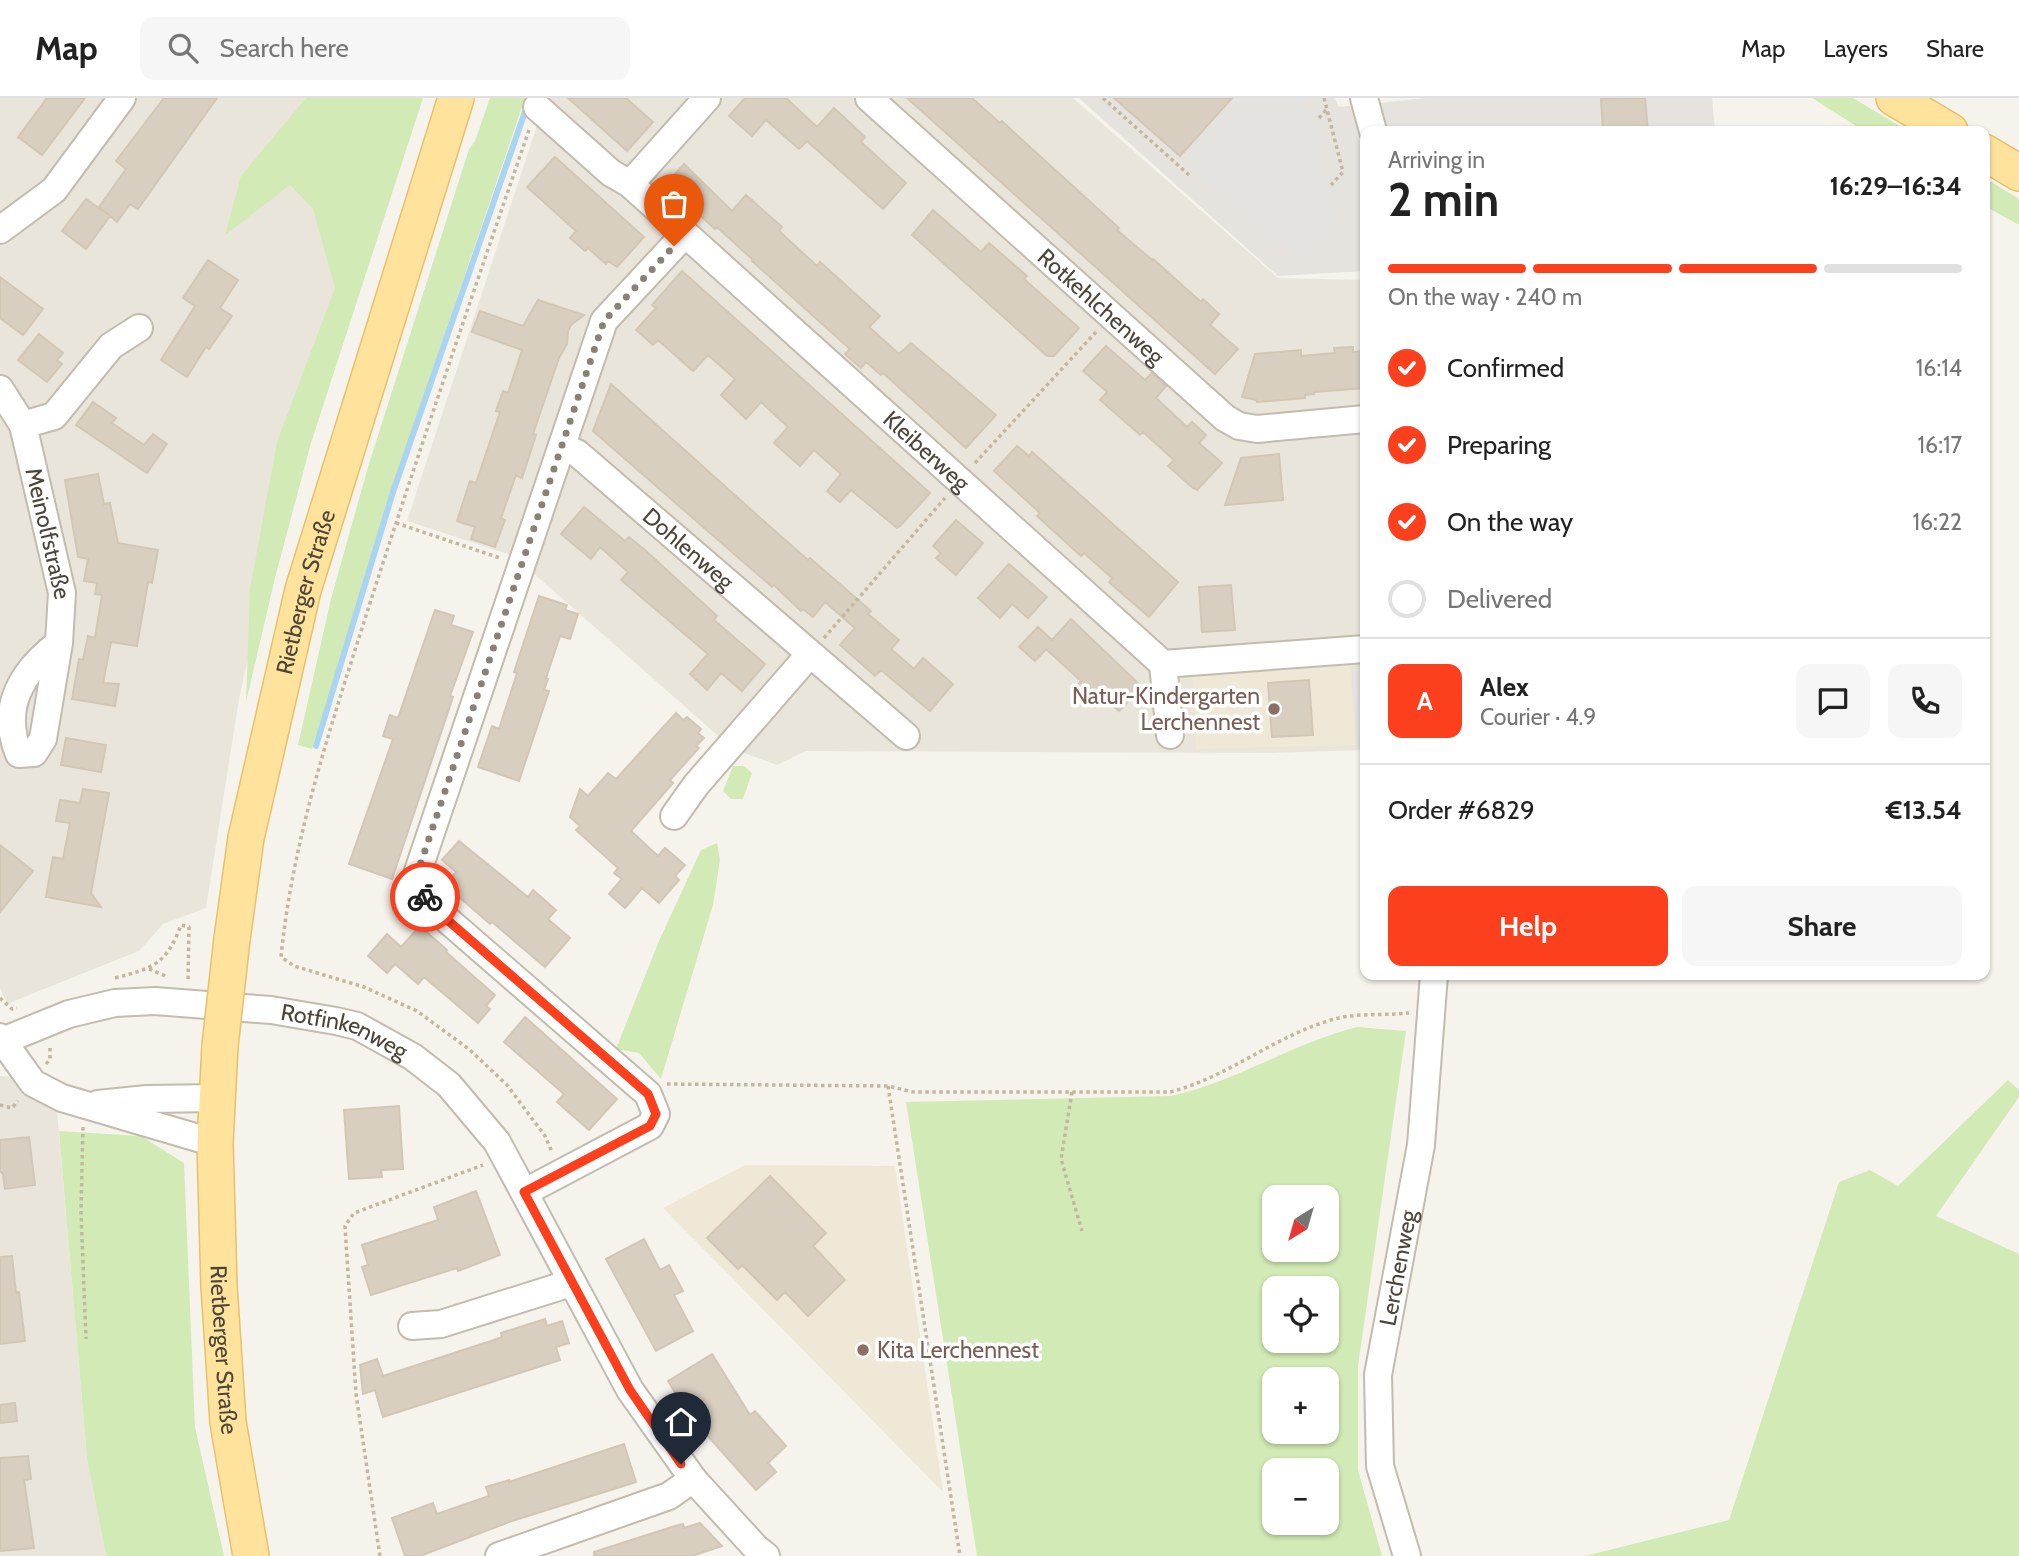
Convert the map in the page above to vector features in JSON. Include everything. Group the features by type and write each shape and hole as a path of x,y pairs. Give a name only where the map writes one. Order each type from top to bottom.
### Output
{"main road":[{"name":"Rietberger Straße","path":"251,1556 228,1422 219,1286 215,1143 220,1046 246,838 303,590 456,98"},
{"path":"1894,98 1942,126"},
{"path":"1990,156 2019,173"}],"street":[{"path":"0,230 54,190 122,98"},
{"path":"629,184 707,98"},
{"name":"Rotkehlchenweg","path":"869,98 1225,418 1239,426 1256,429 1360,419"},
{"path":"1364,98 1372,126"},
{"name":"Kleiberweg","path":"537,107 611,173 629,184 1163,664"},
{"path":"524,1192 650,1126 656,1114 648,1094 429,904 415,880 604,321 685,234"},
{"path":"23,425 54,416 111,345 139,328"},
{"name":"Meinolfstraße","path":"0,389 23,425 62,593 59,643"},
{"name":"Dohlenweg","path":"562,447 577,453 906,736"},
{"path":"1170,735 1163,664 1360,649"},
{"path":"674,816 696,785 809,655"},
{"name":"Lerchenweg","path":"1407,1556 1380,1466 1378,1375 1421,1145 1434,980"},
{"name":"Rotfinkenweg","path":"1,1040 69,1014 115,1003 155,1001 271,1010 336,1021 357,1026 413,1057 449,1085 497,1142 630,1390 669,1449 693,1479 766,1556"},
{"path":"1,1040 33,1083 62,1098 215,1143"},
{"path":"88,1105 147,1099 218,1098"},
{"path":"412,1326 441,1324 571,1283"},
{"path":"499,1556 669,1496 693,1479"}],"path":[{"path":"1103,98 1189,175"},
{"path":"1324,98 1343,172 1331,185"},
{"path":"281,957 284,923 299,841 321,755 396,523 537,107"},
{"path":"1319,118 1327,109"},
{"path":"396,523 522,565"},
{"path":"111,979 149,969 166,955 181,925 189,927 188,987"},
{"path":"149,969 164,975"},
{"path":"0,998 12,1009 22,1007"},
{"path":"648,1094 665,1084 888,1086 913,1092 1170,1091 1195,1086 1295,1033 1331,1019 1432,1013"},
{"path":"888,1086 960,1556"},
{"path":"1072,1092 1061,1159 1082,1231"},
{"path":"86,1339 81,1210 82,1136 88,1105"},
{"path":"380,1556 356,1394 345,1226 354,1213 504,1156"}],"shaded area":[{"path":"0,98 408,98 266,577 239,699 206,908 163,924 139,951 7,1004 0,988"},
{"path":"546,98 1073,98 1278,278 1360,280 1360,750 1268,753 806,751 777,765 733,749 514,556 407,521"},
{"path":"1079,98 1335,98 1339,107 1426,98 1712,98 1715,126 1360,126 1360,271 1278,276"},
{"path":"1235,98 1306,98 1303,103 1328,125 1312,143 1325,155 1313,169 1339,191 1324,208 1337,220 1300,262 1182,158"},
{"name":"Natur-Kindergarten Lerchennest","path":"1349,658 1356,745 1196,749 1193,672"},
{"path":"1351,670 1360,671 1360,746 1357,746"},
{"path":"0,1076 16,1077 57,1110 87,1458 106,1556 0,1556"},
{"name":"Kita Lerchennest","path":"745,1165 895,1166 943,1492 663,1208"}],"green space":[{"path":"306,98 423,98 311,443 246,702 250,589 277,442 335,288 313,209 290,185 225,235 241,176"},
{"path":"490,98 525,98 414,425 312,749 298,745 331,599 368,467 469,149 475,141"},
{"path":"1812,98 1853,98 1900,126 1856,126"},
{"path":"1990,181 2019,199 2019,225 1990,209"},
{"path":"733,766 744,766 752,773 743,799 731,799 723,791"},
{"path":"717,843 720,860 713,905 661,1079 639,1053 616,1049 659,941 701,850"},
{"path":"1357,1027 1406,1031 1358,1366 1358,1470 1382,1556 977,1556 906,1102 1171,1096 1218,1082 1310,1043"},
{"path":"2008,1080 2019,1090 2019,1097 1936,1216 2019,1254 2019,1556 1585,1556 1729,1520 1839,1182 1870,1170 1898,1186"},
{"path":"59,1131 141,1136 184,1163 195,1427 224,1556 106,1556 87,1458"}],"building":[{"path":"47,98 85,98 42,155 18,137"},
{"path":"164,98 217,98 138,209 130,204 117,222 99,207 126,169 116,161"},
{"path":"568,98 626,98 653,122 627,151"},
{"path":"745,98 786,98 817,127 834,108 865,137 861,142 906,183 883,209 807,141 799,149 766,120 752,136 729,116"},
{"path":"907,98 972,98 1000,123 1002,121 1119,228 1117,230 1201,302 1203,299 1219,314 1210,325 1238,349 1215,374"},
{"path":"1114,98 1232,98 1180,156"},
{"path":"1645,98 1648,126 1603,126 1601,99"},
{"path":"555,157 644,237 617,267 608,261 606,264 588,248 585,251 570,238 576,231 527,187"},
{"path":"684,164 732,211 746,195 782,227 779,231 817,266 820,262 880,316 869,327 899,354 911,343 996,415 966,448 883,373 881,375 866,362 861,368 845,354 850,349 666,184"},
{"path":"86,199 110,216 86,249 62,231"},
{"path":"933,210 981,252 989,243 1027,276 1024,279 1079,328 1054,356 1047,356 912,235"},
{"path":"208,260 238,280 220,308 232,316 209,349 206,347 187,377 161,360 195,306 183,298"},
{"path":"682,271 930,493 901,525 897,528 851,490 840,502 827,491 841,474 814,450 800,466 774,443 788,427 761,402 746,419 721,395 735,379 708,355 693,371 658,340 653,345 636,330 656,308 652,305"},
{"path":"0,277 43,309 23,335 0,318"},
{"path":"538,300 584,315 571,325 568,331 567,344 559,358 533,434 536,435 522,478 516,475 501,518 505,520 495,547 471,539 475,527 457,521 470,481 476,483 500,412 496,411 503,391 508,393 522,350 472,332 480,311 523,326"},
{"path":"39,334 63,353 57,360 62,364 47,382 18,360"},
{"path":"1106,346 1145,380 1152,373 1166,386 1156,398 1187,427 1192,422 1206,435 1199,443 1222,463 1197,490 1168,466 1174,460 1143,432 1140,435 1100,400 1107,392 1083,371"},
{"path":"1353,347 1353,352 1360,351 1360,388 1314,392 1305,395 1305,398 1257,402 1242,397 1255,354 1301,350 1301,356 1335,353 1334,348"},
{"path":"611,384 808,560 810,558 871,611 868,614 899,640 891,649 914,669 923,658 953,684 930,711 881,670 875,676 840,645 855,628 825,602 813,617 803,609 801,611 593,431"},
{"path":"93,402 116,418 112,423 144,445 153,434 167,444 147,473 76,425"},
{"path":"1017,446 1029,456 1032,452 1178,582 1149,617 1109,582 1112,578 1084,553 1081,556 1037,516 1040,513 994,471"},
{"path":"1279,454 1283,500 1225,505 1241,458"},
{"path":"98,474 104,504 110,503 118,543 158,550 152,583 148,582 137,646 111,642 103,683 119,684 115,706 72,699 79,659 83,660 88,636 95,638 102,595 95,594 97,583 84,581 88,559 78,557 65,480"},
{"path":"584,507 625,541 629,537 646,551 717,616 714,620 765,664 742,691 721,673 707,690 690,674 708,654 621,580 628,572 600,547 591,559 561,534"},
{"path":"956,520 983,543 956,575 936,558 941,553 933,546"},
{"path":"1009,564 1047,597 1028,618 1012,604 1000,618 978,598"},
{"path":"1231,585 1235,630 1202,632 1199,587"},
{"path":"539,596 567,605 565,610 578,614 570,639 560,636 546,678 548,679 544,690 549,691 519,781 478,767 492,726 499,729"},
{"path":"435,610 454,616 451,625 473,632 392,879 349,864 393,739 383,736 390,715 398,718"},
{"path":"1071,619 1142,687 1119,711 1102,696 1096,703 1077,686 1081,681 1046,649 1035,661 1019,647 1038,627 1052,640"},
{"path":"1309,680 1313,735 1272,737 1268,683"},
{"path":"676,713 683,720 687,717 701,729 698,733 704,738 696,746 699,748 670,780 673,783 631,831 658,856 665,848 685,865 675,876 679,880 659,903 642,888 625,908 609,894 622,879 614,873 618,868 576,830 580,826 570,817 580,789 588,796 608,773 616,779"},
{"path":"66,738 106,745 101,772 61,765"},
{"path":"83,789 109,793 91,893 101,907 46,897 53,857 63,859 70,823 56,821 60,800 80,803"},
{"path":"459,841 528,897 533,890 556,910 548,919 570,938 545,967 445,885 456,872 442,860"},
{"path":"0,845 33,871 0,912"},
{"path":"420,926 495,995 486,1006 490,1009 478,1023 424,977 418,984 395,964 387,973 368,956 387,934 401,947"},
{"path":"525,1017 617,1099 589,1130 557,1102 564,1094 504,1042"},
{"path":"399,1106 403,1169 381,1170 382,1177 349,1179 344,1110"},
{"path":"29,1137 35,1185 5,1189 0,1171 0,1140"},
{"path":"770,1176 826,1233 813,1246 845,1280 808,1316 785,1292 777,1300 742,1265 738,1269 707,1238"},
{"path":"476,1191 500,1255 458,1271 457,1268 371,1295 362,1267 368,1265 362,1245 438,1220 434,1207"},
{"path":"644,1239 660,1270 669,1265 683,1291 674,1295 693,1331 656,1351 606,1259"},
{"path":"12,1256 25,1341 0,1344 0,1257"},
{"path":"545,1319 547,1326 562,1321 569,1343 556,1347 560,1360 383,1417 375,1390 363,1394 360,1365 377,1359 383,1376 491,1341 502,1337 501,1333"},
{"path":"712,1354 750,1415 755,1411 786,1446 768,1463 776,1472 756,1490 698,1425 696,1426 668,1381"},
{"path":"15,1403 17,1421 0,1423 0,1405"},
{"path":"624,1444 636,1482 512,1521 420,1556 405,1556 392,1518 433,1503 437,1514 489,1496 486,1487"},
{"path":"28,1456 31,1479 24,1480 34,1548 0,1551 0,1458"},
{"path":"700,1523 722,1546 692,1556 594,1556 594,1552 675,1526 683,1524 684,1528"}],"waterway":[{"path":"316,746 393,492 527,106"}],"way so far":[{"path":"425,897 415,880 604,321 674,246"}],"place":[{"name":"Natur-Kindergarten Lerchennest","path":"1274,709"},
{"name":"Kita Lerchennest","path":"863,1350"}],"route":[{"path":"425,897 429,904 648,1094 656,1114 650,1126 524,1192 630,1390 681,1464"}]}
